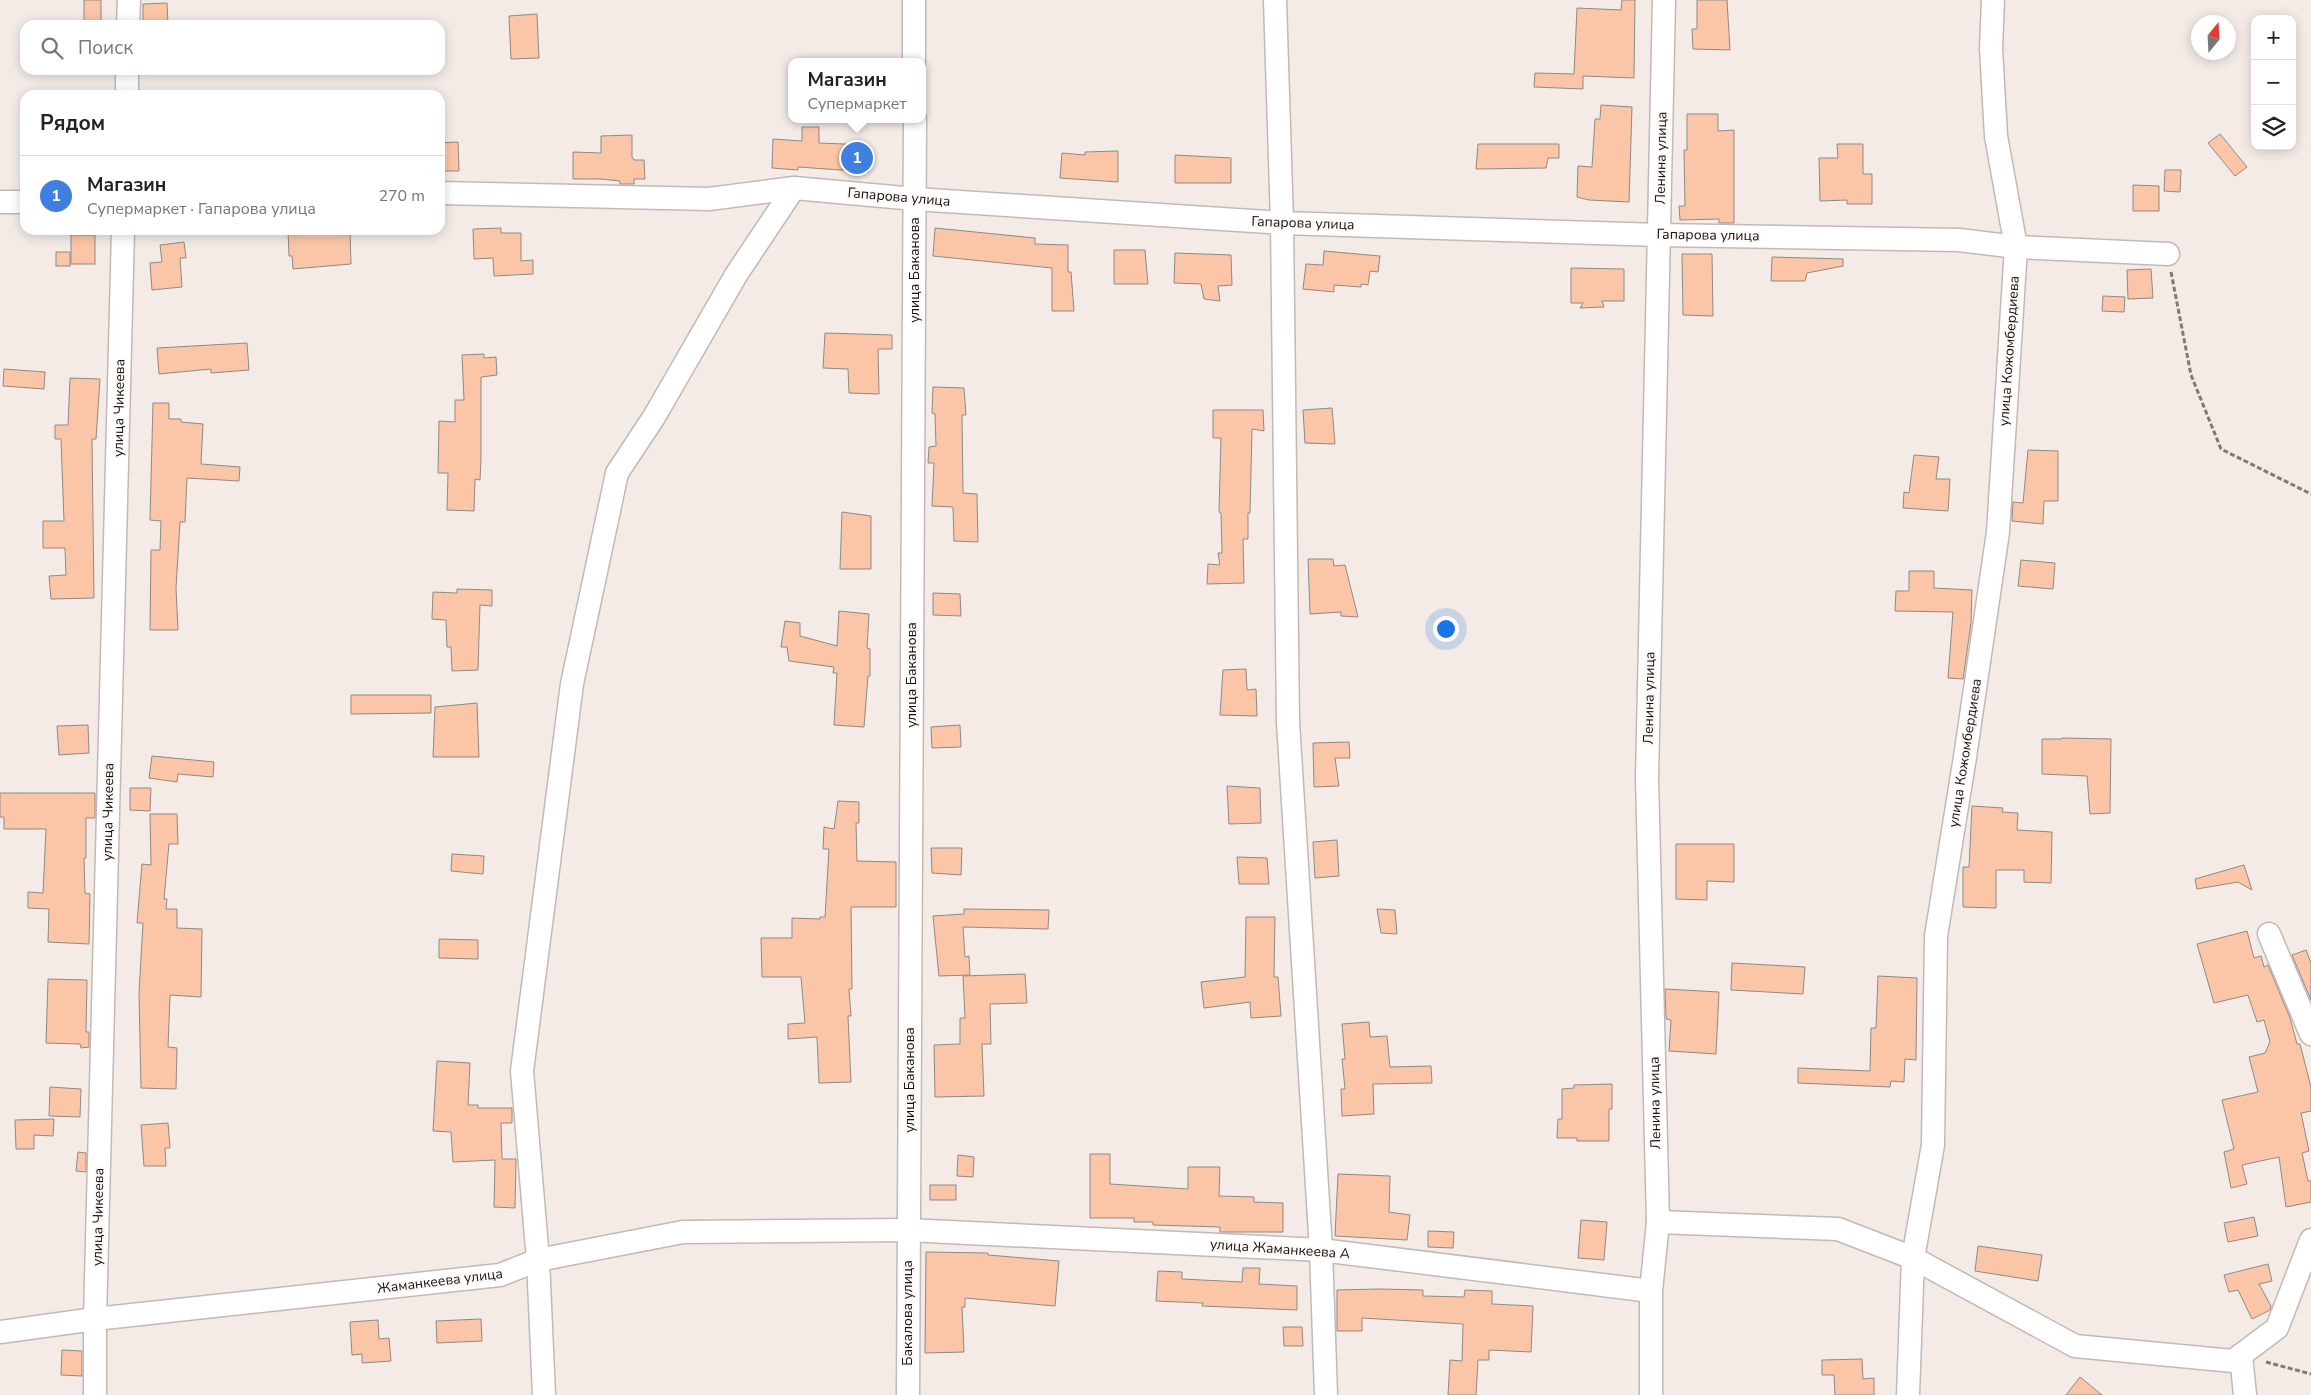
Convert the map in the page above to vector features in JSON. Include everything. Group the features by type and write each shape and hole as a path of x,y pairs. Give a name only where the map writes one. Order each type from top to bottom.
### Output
{"street":[{"path":"128,20 129,0"},
{"path":"914,0 914,58"},
{"path":"1274,0 1282,223 1288,722 1321,1250 1326,1395"},
{"name":"Ленина улица","path":"1651,1395 1650,1291 1658,1222 1647,778 1664,0"},
{"name":"улица Кожомбердиева","path":"1908,1395 1913,1258 1933,1145 1936,936 1998,532 2016,247 1996,136 1991,48 1993,0"},
{"path":"127,75 127,90"},
{"name":"улица Баканова","path":"907,1230 915,123"},
{"path":"544,1395 538,1260 522,1071 572,684 617,472 654,417 736,275 794,188"},
{"name":"Гапарова улица","path":"445,193 709,199 794,188 915,199 1282,223 1659,234 1959,240 2016,247 2168,254"},
{"path":"0,202 20,202"},
{"name":"улица Чикеева","path":"95,1395 95,1319 123,235"},
{"path":"2269,934 2311,1034"},
{"path":"1658,1222 1838,1229 1913,1258 2075,1346 2233,1361 2277,1328 2311,1240"},
{"name":"Жаманкеева улица","path":"0,1332 95,1319 500,1275 538,1260 683,1232 907,1230"},
{"name":"улица Жаманкеева А","path":"907,1230 1321,1250 1650,1291"},
{"name":"Бакалова улица","path":"907,1230 908,1395"},
{"path":"2241,1355 2245,1395"}],"path":[{"path":"2168,254 2191,375 2221,449 2311,494"},
{"path":"2241,1355 2311,1374"}],"building":[{"path":"84,0 101,0 101,20 84,20"},
{"path":"1622,0 1635,0 1634,78 1583,76 1583,89 1534,87 1535,73 1574,74 1577,8 1621,10"},
{"path":"1697,0 1727,0 1730,50 1693,49 1692,29 1697,29"},
{"path":"167,3 168,20 143,20 143,4"},
{"path":"537,14 539,58 511,59 509,16"},
{"path":"1601,105 1632,107 1629,202 1589,200 1577,197 1578,166 1592,167 1595,119 1600,119"},
{"path":"1687,114 1718,114 1718,131 1734,130 1734,223 1719,223 1719,219 1680,220 1679,206 1685,206 1684,150 1687,150"},
{"path":"802,127 819,127 819,143 869,145 869,172 798,167 798,170 772,168 773,139 802,141"},
{"path":"2220,134 2247,167 2235,176 2208,143"},
{"path":"632,135 632,157 634,160 644,160 645,179 634,179 634,184 620,184 620,181 573,179 573,152 601,153 601,136"},
{"path":"458,142 459,171 445,171 445,143"},
{"path":"1478,144 1559,144 1559,158 1548,158 1546,168 1476,169"},
{"path":"1837,144 1863,144 1863,174 1872,174 1872,204 1847,204 1847,200 1820,201 1819,158 1838,158"},
{"path":"1118,151 1118,182 1060,178 1062,153 1085,155 1085,152"},
{"path":"1175,155 1231,158 1231,183 1175,183"},
{"path":"2165,170 2181,170 2180,192 2164,191"},
{"path":"2133,185 2159,186 2159,211 2133,211"},
{"path":"501,228 501,233 521,233 521,261 533,260 533,274 494,276 493,258 474,259 473,229"},
{"path":"935,228 1035,238 1035,244 1068,245 1068,272 1071,272 1074,311 1052,311 1052,268 933,256"},
{"path":"71,235 95,235 95,264 71,264"},
{"path":"288,235 350,235 351,264 293,269 292,256 289,256"},
{"path":"184,242 186,258 180,258 182,287 152,290 150,263 162,262 160,245"},
{"path":"1114,250 1145,250 1148,284 1114,284"},
{"path":"1324,251 1380,256 1378,272 1370,271 1368,285 1361,284 1361,287 1334,285 1334,292 1303,289 1306,264 1323,265"},
{"path":"56,252 70,252 70,266 56,266"},
{"path":"1175,253 1231,255 1232,285 1218,286 1220,301 1204,299 1201,284 1174,283"},
{"path":"1682,254 1712,254 1713,316 1683,315"},
{"path":"1772,257 1843,259 1843,266 1807,273 1805,281 1771,281"},
{"path":"1571,268 1624,269 1624,301 1602,301 1604,307 1580,308 1583,303 1571,303"},
{"path":"2151,269 2153,298 2128,299 2127,270"},
{"path":"2103,296 2125,297 2124,312 2102,311"},
{"path":"825,333 892,335 892,349 878,349 879,394 849,393 848,369 823,368"},
{"path":"247,343 249,370 211,373 211,369 159,374 157,348"},
{"path":"484,354 484,358 496,357 497,375 481,377 480,480 475,479 474,511 447,510 448,473 438,473 439,421 455,422 455,400 464,400 462,355"},
{"path":"4,369 45,372 44,389 3,386"},
{"path":"70,378 100,379 96,439 92,439 94,598 51,599 49,576 66,575 65,548 43,548 43,521 64,521 61,439 55,439 55,425 68,425"},
{"path":"933,387 964,388 966,415 962,415 963,493 977,494 978,542 954,541 953,507 932,506 934,463 928,463 929,447 936,446 935,414 932,413"},
{"path":"153,403 169,403 169,419 181,419 181,422 203,424 201,464 240,467 239,481 187,478 185,522 180,522 176,588 178,630 150,630 151,550 160,550 161,521 150,520"},
{"path":"1332,408 1335,444 1305,443 1303,410"},
{"path":"1213,410 1263,410 1264,431 1252,429 1248,539 1243,539 1244,583 1207,584 1208,564 1220,565 1218,553 1222,553 1221,513 1219,512 1221,438 1213,438"},
{"path":"2028,450 2058,451 2058,501 2044,501 2043,524 2012,521 2013,502 2023,503"},
{"path":"1914,455 1939,457 1936,479 1950,479 1948,511 1903,508 1904,492 1909,493"},
{"path":"842,512 871,516 871,569 840,569"},
{"path":"1308,559 1333,559 1334,566 1345,565 1358,617 1341,616 1341,612 1310,614"},
{"path":"2021,560 2055,563 2053,589 2018,586"},
{"path":"1909,571 1934,571 1934,588 1972,590 1971,623 1963,679 1948,678 1953,612 1895,611 1896,591 1909,591"},
{"path":"457,589 492,590 492,606 480,605 478,670 452,671 451,647 447,647 446,620 432,619 433,592 457,593"},
{"path":"933,593 960,594 961,616 933,615"},
{"path":"839,611 869,614 867,648 870,649 870,676 868,676 864,727 834,725 837,673 833,673 834,667 789,661 787,647 781,647 785,621 800,623 800,636 837,646"},
{"path":"1246,669 1247,690 1256,689 1257,716 1220,715 1223,670"},
{"path":"351,695 431,695 431,713 351,714"},
{"path":"477,703 479,757 433,757 435,707"},
{"path":"88,725 89,753 59,755 57,726"},
{"path":"960,725 961,747 932,748 931,727"},
{"path":"2042,739 2111,739 2110,813 2090,814 2087,776 2042,774"},
{"path":"1349,742 1350,758 1335,758 1339,786 1314,787 1313,743"},
{"path":"152,756 214,762 213,777 178,774 177,782 149,778"},
{"path":"1227,786 1260,788 1261,823 1229,824"},
{"path":"130,788 151,788 150,811 130,810"},
{"path":"0,793 95,793 95,818 86,818 86,858 84,858 85,893 90,894 89,944 48,942 49,909 28,908 28,892 43,893 46,829 4,829 4,817 0,817"},
{"path":"838,801 859,802 859,823 856,823 857,861 896,862 896,907 851,907 852,989 849,989 851,1016 848,1016 851,1082 819,1083 817,1037 788,1039 788,1024 805,1023 801,977 762,977 761,938 792,938 792,918 820,919 820,917 825,917 829,849 823,849 824,827 834,829"},
{"path":"1972,806 2003,808 2002,812 2018,813 2017,830 2052,832 2051,883 2024,882 2024,870 1996,870 1996,908 1963,907 1963,867 1969,867"},
{"path":"150,814 177,814 178,844 169,844 164,899 167,899 166,909 177,909 177,928 202,929 201,997 170,995 168,1047 177,1048 176,1089 141,1088 139,993 143,923 137,923 142,864 151,865"},
{"path":"1337,840 1339,876 1315,878 1313,842"},
{"path":"1676,844 1734,844 1734,882 1707,881 1707,900 1676,899"},
{"path":"931,848 962,848 961,875 932,873"},
{"path":"452,854 484,856 483,874 451,871"},
{"path":"1237,857 1267,858 1269,884 1239,884"},
{"path":"2244,865 2252,890 2238,882 2197,889 2195,879"},
{"path":"964,909 1049,910 1048,929 963,927 965,957 969,956 970,975 939,976 933,916 964,914"},
{"path":"1377,909 1395,910 1397,934 1381,933"},
{"path":"1246,917 1275,917 1274,977 1278,977 1281,1016 1251,1018 1250,1002 1204,1008 1201,982 1245,977"},
{"path":"2247,931 2254,958 2261,956 2264,967 2268,965 2290,1018 2297,1044 2300,1044 2311,1087 2311,1111 2301,1113 2309,1151 2302,1153 2308,1181 2311,1181 2311,1202 2286,1207 2279,1157 2242,1165 2247,1184 2231,1188 2224,1152 2234,1149 2222,1100 2258,1092 2249,1057 2265,1053 2270,1042 2264,1020 2257,1022 2248,995 2214,1003 2197,944"},
{"path":"439,939 478,940 478,959 439,958"},
{"path":"2306,950 2311,963 2311,1000 2292,955"},
{"path":"1732,963 1805,967 1803,994 1731,990"},
{"path":"1025,974 1027,1003 990,1004 991,1044 982,1044 984,1096 935,1097 934,1045 960,1044 960,1018 965,1018 963,976"},
{"path":"1878,976 1917,978 1916,1060 1905,1059 1904,1082 1891,1081 1890,1087 1798,1083 1798,1068 1870,1071 1871,1028 1876,1028"},
{"path":"48,979 87,980 86,1032 89,1032 89,1047 81,1048 80,1044 46,1043"},
{"path":"1665,989 1719,992 1716,1054 1669,1051 1671,1020 1666,1019"},
{"path":"1369,1022 1370,1037 1387,1036 1390,1067 1431,1066 1432,1083 1373,1084 1374,1114 1342,1116 1341,1089 1345,1089 1342,1059 1345,1059 1342,1024"},
{"path":"437,1061 470,1063 468,1105 478,1105 478,1108 512,1108 512,1123 501,1123 502,1159 516,1159 515,1208 494,1207 495,1160 453,1162 451,1132 433,1131"},
{"path":"1612,1084 1612,1109 1609,1109 1609,1141 1577,1141 1577,1138 1557,1138 1558,1119 1562,1119 1562,1089 1574,1088 1574,1085"},
{"path":"50,1087 81,1089 80,1117 49,1116"},
{"path":"54,1119 53,1136 34,1135 34,1149 16,1149 15,1120"},
{"path":"168,1123 170,1148 165,1148 166,1166 144,1166 141,1125"},
{"path":"78,1152 86,1153 86,1172 76,1171"},
{"path":"1090,1154 1110,1154 1110,1184 1188,1189 1188,1167 1220,1167 1219,1196 1254,1197 1254,1202 1283,1203 1283,1232 1220,1232 1220,1227 1153,1225 1153,1222 1134,1222 1134,1218 1090,1218"},
{"path":"958,1155 974,1157 973,1177 957,1176"},
{"path":"1338,1174 1390,1176 1389,1212 1410,1215 1407,1240 1335,1236"},
{"path":"930,1185 956,1185 956,1200 930,1200"},
{"path":"2254,1217 2258,1236 2228,1242 2224,1223"},
{"path":"1581,1220 1607,1222 1604,1260 1578,1258"},
{"path":"1428,1231 1454,1232 1453,1248 1428,1247"},
{"path":"1978,1246 2042,1255 2038,1281 1975,1271"},
{"path":"926,1252 988,1253 988,1255 1059,1261 1055,1306 965,1298 965,1307 962,1307 964,1352 925,1353"},
{"path":"2268,1264 2272,1281 2259,1284 2271,1306 2270,1310 2252,1319 2238,1290 2229,1292 2224,1275"},
{"path":"1243,1268 1260,1268 1259,1284 1297,1286 1297,1310 1202,1306 1203,1303 1156,1301 1158,1271 1182,1272 1182,1279 1242,1282"},
{"path":"1337,1290 1423,1290 1423,1296 1464,1297 1465,1290 1492,1291 1492,1304 1533,1306 1531,1352 1489,1350 1489,1360 1478,1360 1476,1395 1448,1395 1450,1360 1462,1361 1463,1324 1362,1318 1362,1331 1337,1331"},
{"path":"481,1319 482,1341 437,1343 436,1321"},
{"path":"378,1320 379,1339 389,1338 391,1361 362,1363 362,1354 352,1355 350,1322"},
{"path":"1283,1327 1302,1327 1303,1346 1284,1346"},
{"path":"62,1350 82,1351 82,1376 61,1375"},
{"path":"1862,1359 1863,1379 1874,1378 1874,1395 1835,1395 1834,1375 1822,1375 1822,1360"},
{"path":"2080,1377 2102,1395 2066,1395"}],"place":[{"name":"Магазин","path":"857,158"}]}
